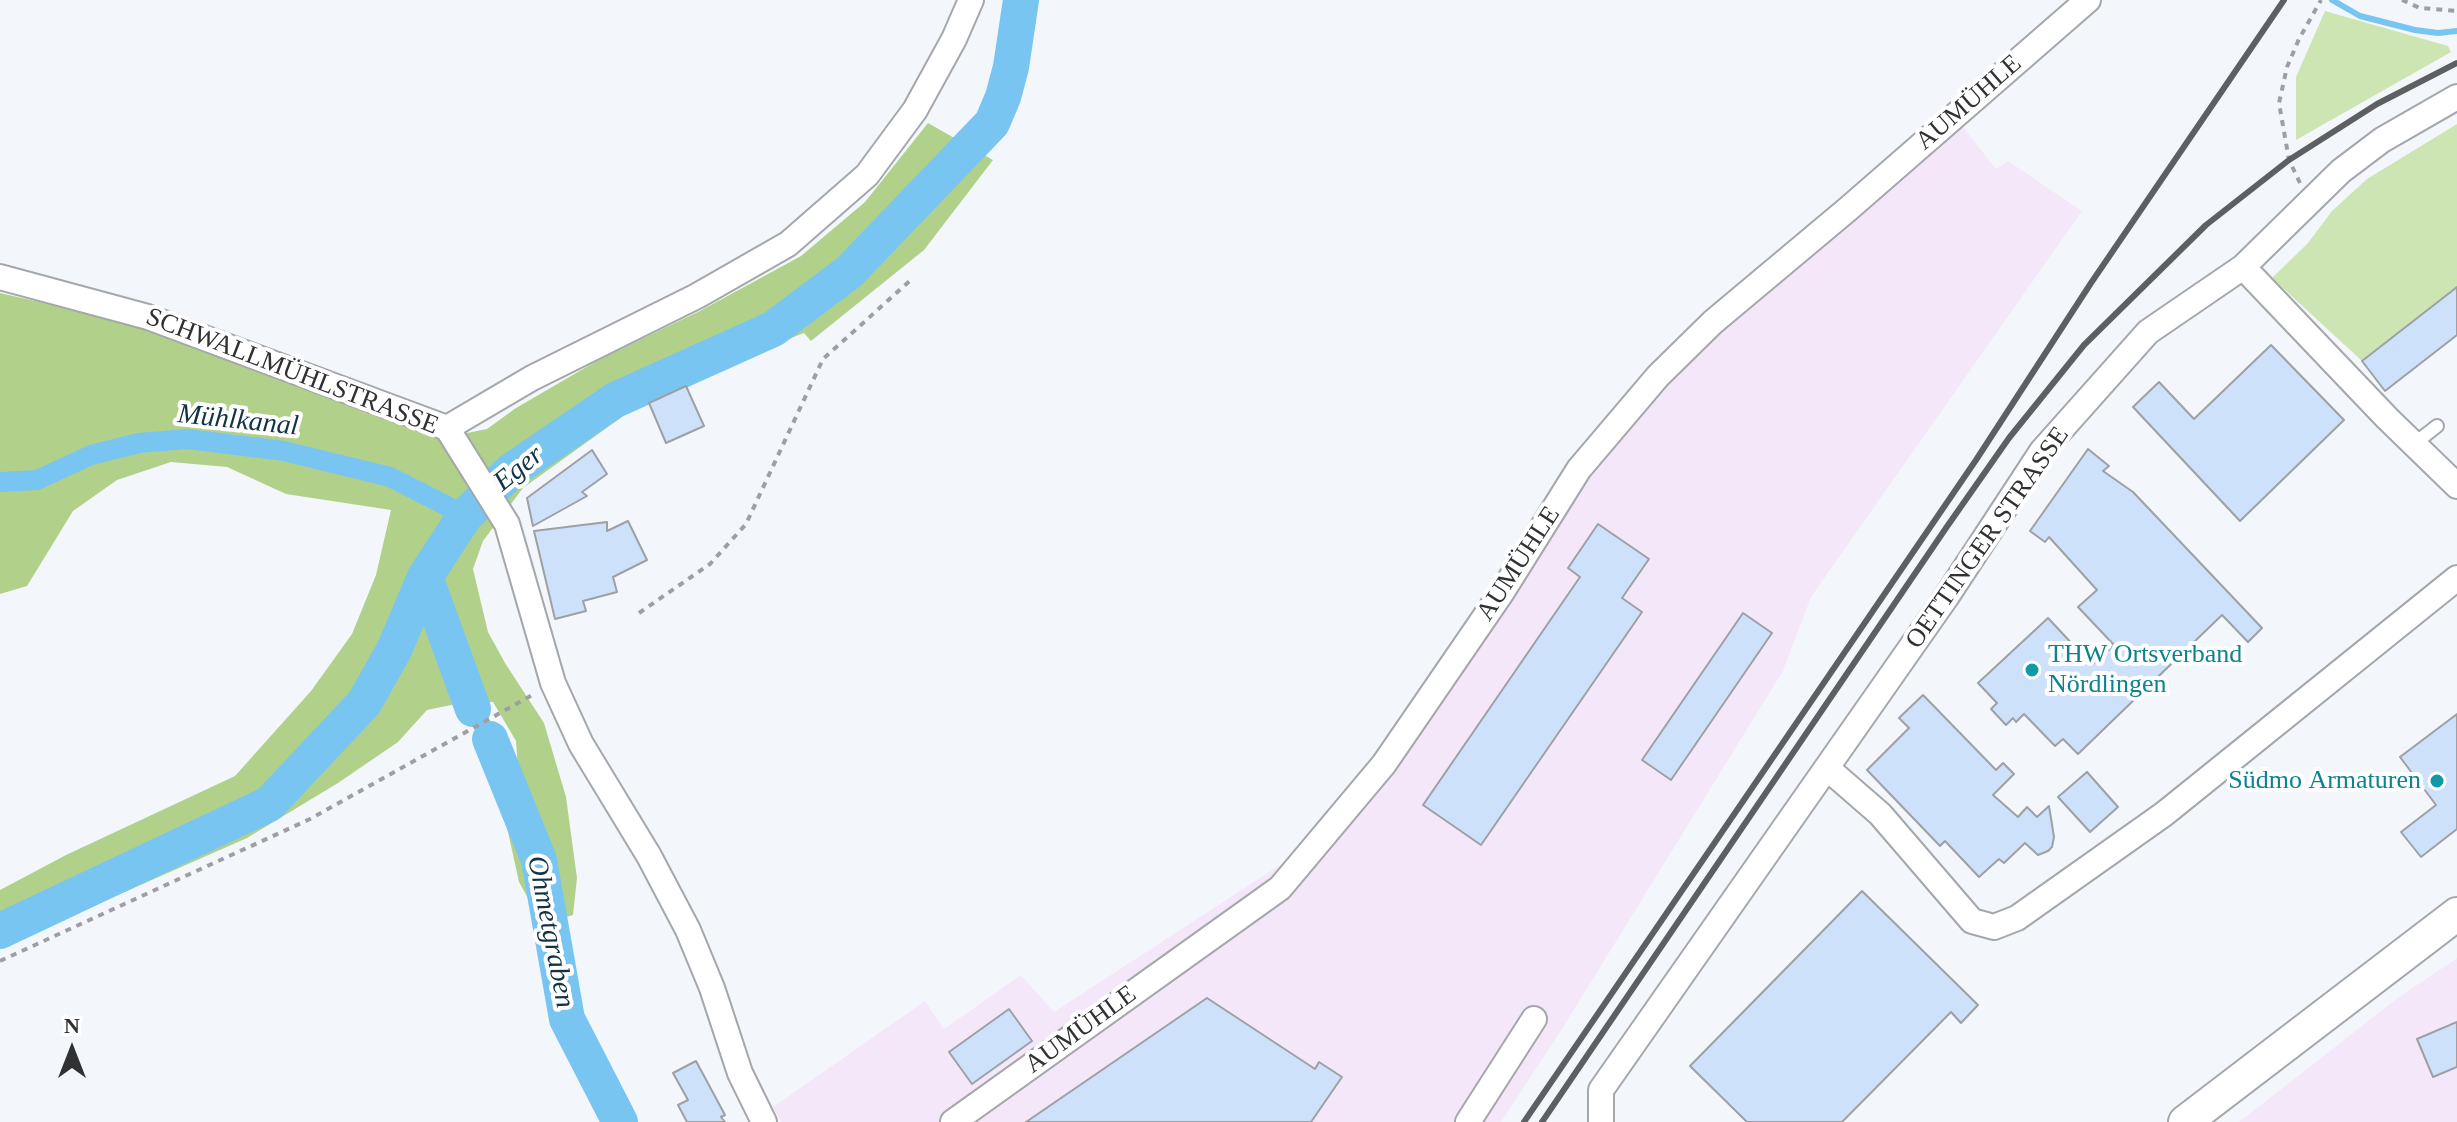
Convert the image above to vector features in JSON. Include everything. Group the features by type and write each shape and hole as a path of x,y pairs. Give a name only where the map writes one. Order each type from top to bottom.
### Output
{"main road":[{"path":"2185,1122 2457,914"}],"street":[{"path":"447,428 532,378 697,296 788,244 867,175 915,110 954,39 971,0"},
{"name":"AUMÜHLE","path":"953,1122 1280,888 1384,764 1502,592 1579,469 1658,376 1713,322 2088,0"},
{"name":"OETTINGER STRASSE","path":"1601,1122 1601,1090 1947,596 2042,451 2148,332 2243,267 2341,171 2382,140 2457,97"},
{"path":"2243,267 2457,486"},
{"name":"SCHWALLMÜHLSTRASSE","path":"0,277 148,317 447,428 507,524 553,683 581,744 649,856 688,930 712,988 740,1073 764,1122"},
{"path":"1827,768 1880,814 1972,921 1994,927 2017,918 2164,814 2457,578"},
{"path":"1468,1122 1534,1019"}],"lane":[{"path":"2414,444 2437,426"}],"path":[{"path":"2311,203 2289,160 2279,103 2287,67 2321,0"},
{"path":"2402,0 2420,8 2457,11"},
{"path":"639,613 710,564 746,524 823,359 913,278"},
{"path":"0,961 310,819 553,683"}],"shaded area":[{"path":"1959,122 1996,169 2008,161 2082,211 1811,597 1783,671 1562,1029 1501,1122 781,1122 773,1107 925,1001 944,1029 1021,975 1054,1012 1343,824 1621,421"},
{"path":"2457,958 2457,1122 2239,1122 2399,997"}],"green space":[{"path":"2325,11 2448,46 2451,52 2296,140 2296,77"},
{"path":"928,123 993,160 924,250 811,341 804,333 658,391 523,488 483,541 473,569 488,632 544,723 566,797 577,878 573,915 546,923 519,882 506,823 518,768 516,741 493,702 456,704 427,710 398,742 338,783 247,838 0,947 0,890 66,855 235,776 311,691 352,634 376,575 391,510 286,494 227,467 171,462 117,480 73,511 27,586 0,594 0,293 170,332 442,438 487,429 516,408 602,358 700,311 801,256 865,202"},
{"path":"2457,124 2457,287 2362,361 2272,278 2308,243 2332,211 2367,179"}],"building":[{"path":"2457,287 2457,335 2385,391 2362,361"},
{"path":"2271,345 2344,420 2240,521 2133,407 2159,382 2194,419"},
{"path":"686,386 704,426 666,443 649,403"},
{"path":"2088,449 2109,466 2103,471 2133,492 2262,628 2248,642 2222,615 2078,754 2063,739 2055,746 2024,714 2016,722 2013,718 2006,725 1991,709 1997,703 1978,683 2048,618 2092,665 2114,645 2078,607 2097,590 2049,537 2045,542 2030,531"},
{"path":"592,450 607,474 582,492 587,496 533,526 527,498"},
{"path":"628,521 647,560 613,577 617,592 583,601 586,611 555,619 534,531 607,522 607,531"},
{"path":"1598,524 1649,559 1622,598 1642,612 1481,845 1423,805 1580,577 1568,568"},
{"path":"1743,613 1772,633 1671,780 1642,760"},
{"path":"1923,695 1996,770 2003,763 2014,774 1993,795 2018,817 2027,807 2037,817 2049,806 2054,837 2048,851 2038,855 2025,843 2004,863 1999,859 1979,877 1945,841 1940,846 1867,770 1909,728 1899,718"},
{"name":"Südmo Armaturen","path":"2457,714 2457,829 2421,857 2401,832 2436,805 2400,757"},
{"path":"2087,772 2118,807 2090,832 2058,797"},
{"path":"1862,891 1978,1005 1961,1023 1951,1012 1842,1122 1747,1122 1690,1066"},
{"path":"1207,998 1315,1069 1319,1062 1342,1077 1311,1122 1026,1122"},
{"path":"1009,1009 1032,1041 972,1084 949,1052"},
{"path":"2457,1022 2457,1067 2433,1077 2417,1039"},
{"path":"696,1061 725,1115 721,1117 725,1122 687,1122 678,1105 688,1100 673,1073"}],"waterway":[{"name":"Eger","path":"0,931 269,804 364,703 394,650 425,577 464,517 511,471 615,400 773,329 849,272 992,123 1011,67 1021,0"},
{"path":"2332,0 2360,16 2415,30 2438,33 2457,31"},
{"name":"Mühlkanal","path":"0,482 37,480 91,455 139,443 187,439 284,451 390,477 464,517"},
{"name":"Ohmetgraben","path":"425,577 473,709"},
{"name":"Ohmetgraben","path":"490,739 539,860 567,1019 620,1122"}],"railway":[{"path":"1524,1122 1976,460 2091,283 2284,0"},
{"path":"1542,1122 1946,528 2009,438 2084,345 2206,225 2289,160 2377,104 2457,63"}],"place":[{"name":"THW Ortsverband Nördlingen","path":"2032,670"},
{"name":"Südmo Armaturen","path":"2437,781"}]}
